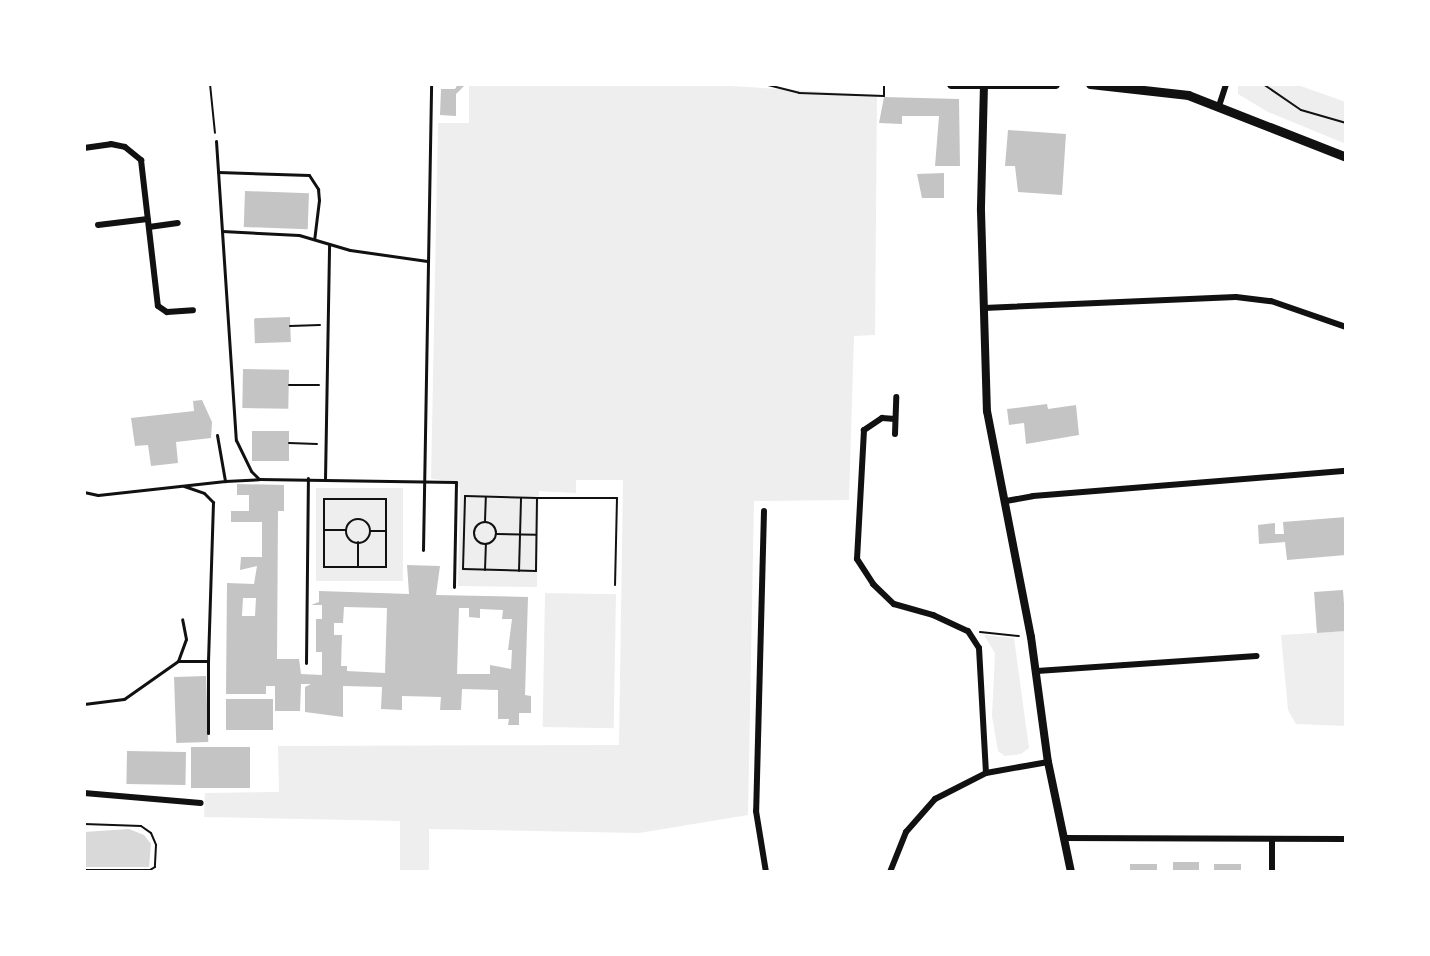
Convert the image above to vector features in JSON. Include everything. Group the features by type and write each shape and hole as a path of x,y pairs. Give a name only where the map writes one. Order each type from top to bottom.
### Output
{"main road":[{"path":"951,84 1055,84"},
{"path":"1090,84 1165,90 1219,106 1346,157"}],"street":[{"path":"1219,106 1226,84"},
{"path":"984,85 984,308 987,411 1037,671 1048,762 1071,872"},
{"path":"84,148 111,144 125,147 141,160 158,306 167,312 194,310"},
{"path":"98,225 148,219"},
{"path":"149,227 178,224"},
{"path":"984,308 1236,297 1271,301 1346,327"},
{"path":"895,434 896,397"},
{"path":"895,419 876,420 864,430 857,559 873,584 894,604 933,615 968,631 979,648 986,773"},
{"path":"1006,501 1033,496 1346,471"},
{"path":"764,511 756,811 766,872"},
{"path":"1037,671 1256,656"},
{"path":"890,872 906,832 935,799 986,773 1048,762"},
{"path":"84,793 201,802"},
{"path":"1063,838 1272,841 1346,839"},
{"path":"1272,841 1272,872"}],"lane":[{"path":"423,550 422,482 431,84"},
{"path":"216,141 236,440 259,479"},
{"path":"218,172 309,175 318,189 319,200 314,239"},
{"path":"222,231 283,233 329,244 427,261"},
{"path":"325,479 329,244"},
{"path":"218,435 225,481"},
{"path":"306,663 308,478"},
{"path":"84,492 98,495 259,479 456,482 454,587"},
{"path":"184,486 204,493 213,502 208,733"},
{"path":"178,661 186,639 182,619"},
{"path":"84,704 124,699 178,661 208,660"},
{"path":"1065,872 1071,872"}],"path":[{"path":"210,84 216,141"},
{"path":"764,84 799,93 884,96 884,84"},
{"path":"1263,84 1301,110 1346,123"},
{"path":"290,326 328,325"},
{"path":"289,385 327,385"},
{"path":"289,443 326,444"},
{"path":"537,498 536,571 463,569 465,496 616,498 615,585"},
{"path":"485,521 486,497"},
{"path":"519,571 521,498"},
{"path":"324,499 386,499 386,531 386,567 324,567 324,499"},
{"path":"358,519 365,521 370,531 367,538 358,542 349,538 346,530 351,521 358,519"},
{"path":"486,544 478,542 474,533 477,524 485,521 493,524 496,534"},
{"path":"324,530 346,530"},
{"path":"370,531 386,531"},
{"path":"464,533 474,533"},
{"path":"485,570 486,544 496,534 536,535"},
{"path":"358,542 358,567"},
{"path":"968,631 1031,637"},
{"path":"84,824 141,826 151,833 156,845 155,867 150,870 84,870"}],"shaded area":[{"path":"469,84 697,84 877,95 875,335 854,336 849,500 754,501 748,815 639,833 429,829 429,872 400,872 400,821 204,817 205,793 279,792 278,746 619,745 623,480 576,480 576,493 539,491 537,587 458,586 460,490 457,481 431,479 438,123 469,123"},
{"path":"1238,84 1295,84 1346,102 1346,144 1268,112 1238,94"},
{"path":"316,488 403,488 403,581 316,581"},
{"path":"545,593 616,594 614,728 543,727"},
{"path":"1346,631 1346,726 1296,724 1288,710 1281,635"},
{"path":"984,635 1014,638 1029,748 1021,754 1005,756 998,751 992,716 995,653"},
{"path":"129,829 144,835 151,844 149,867 84,867 84,832"}],"building":[{"path":"458,84 465,85 456,94 456,116 440,115 441,89 455,89"},
{"path":"884,97 959,99 960,166 935,166 939,116 902,116 902,124 879,123"},
{"path":"1008,130 1066,134 1062,195 1018,192 1015,166 1005,166"},
{"path":"944,173 944,198 922,198 917,174"},
{"path":"245,191 309,193 308,229 244,227"},
{"path":"290,317 291,342 255,343 254,318"},
{"path":"243,369 289,370 288,409 242,408"},
{"path":"202,400 212,422 211,438 176,442 178,463 151,466 148,445 135,446 131,418 194,411 193,401"},
{"path":"1047,404 1048,409 1076,405 1079,435 1026,444 1024,423 1009,425 1007,409"},
{"path":"252,431 289,431 289,461 252,461"},
{"path":"237,484 284,485 284,511 278,511 277,659 299,659 301,674 322,675 322,652 316,652 316,619 322,619 322,605 311,605 319,602 319,591 409,594 407,565 440,566 436,595 528,597 525,695 531,696 531,713 519,713 519,725 508,725 509,719 498,719 498,690 462,689 461,710 440,710 441,697 402,696 402,710 381,709 382,687 343,686 343,717 305,712 305,687 311,684 301,684 300,711 275,711 275,686 266,686 266,694 226,694 227,583 254,584 257,566 240,570 241,557 262,557 262,522 231,522 231,511 249,511 249,495 237,495","holes":["243,598 256,598 255,616 242,616","344,607 387,608 385,673 347,671 347,666 341,666 342,635 334,635 334,623 343,623","459,608 469,608 469,617 480,618 480,609 503,610 502,619 512,619 508,650 512,650 511,669 490,665 490,674 457,674"]},
{"path":"1346,517 1346,555 1287,560 1285,542 1259,544 1258,525 1275,523 1275,534 1284,534 1283,522"},
{"path":"1343,590 1346,631 1317,633 1314,592"},
{"path":"206,676 208,742 176,743 174,677"},
{"path":"226,699 273,699 273,730 226,730"},
{"path":"191,747 250,747 250,788 191,788"},
{"path":"127,751 186,752 185,785 126,784"},
{"path":"1173,862 1199,862 1199,872 1173,872"},
{"path":"1130,864 1157,864 1157,872 1130,872"},
{"path":"1214,864 1241,864 1241,872 1214,872"}]}
